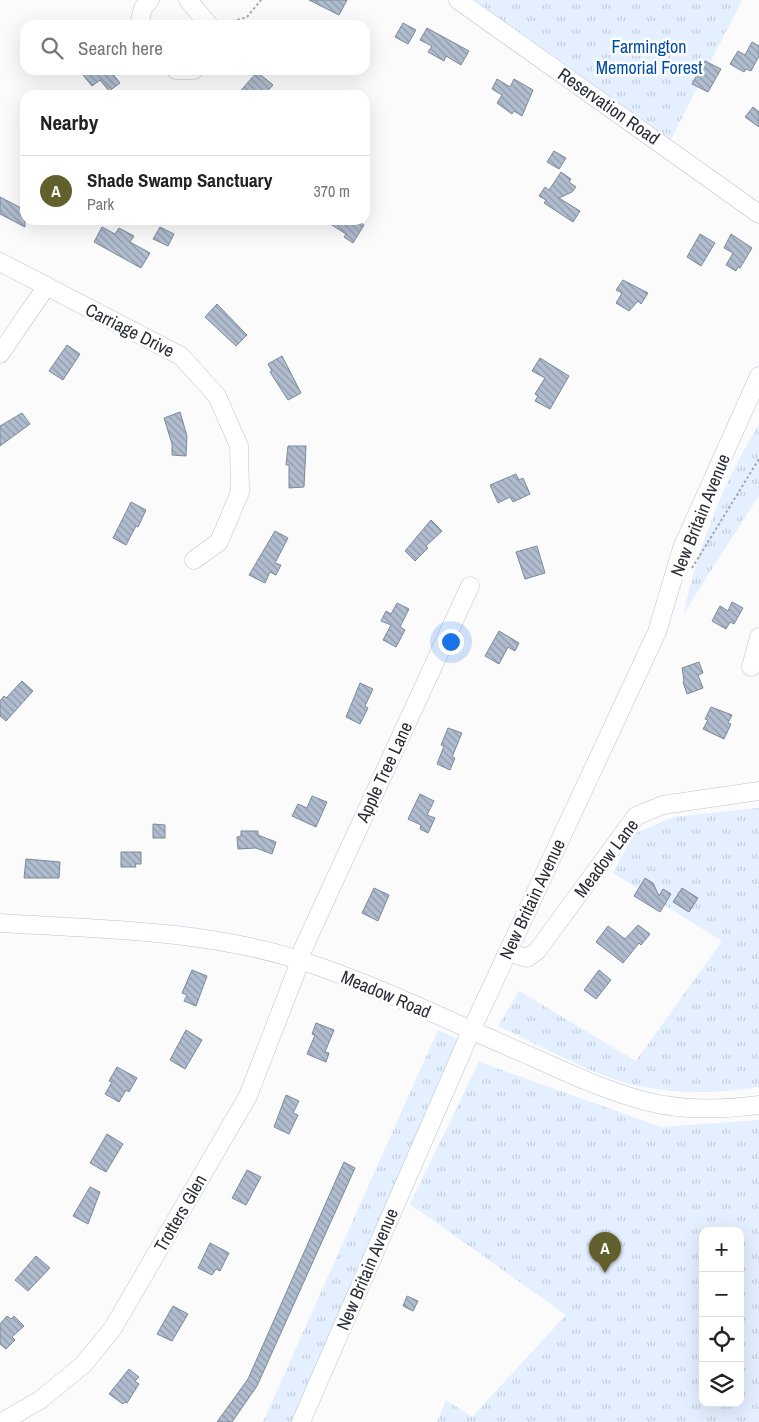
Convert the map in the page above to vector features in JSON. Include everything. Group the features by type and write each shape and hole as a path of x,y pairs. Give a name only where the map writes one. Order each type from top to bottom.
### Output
{"street":[{"path":"140,20 143,8 149,0"},
{"path":"188,0 205,20"},
{"name":"Reservation Road","path":"458,0 759,214"},
{"name":"Carriage Drive","path":"0,262 181,356 217,396 239,446 240,492 220,542 194,560"},
{"path":"0,354 46,286"},
{"name":"New Britain Avenue","path":"301,1422 471,1031 657,632 682,548 759,376"},
{"name":"Apple Tree Lane","path":"299,960 470,586"},
{"path":"751,668 759,637"},
{"name":"Meadow Lane","path":"508,952 527,958 537,951 636,816 663,805 759,791"},
{"name":"Meadow Road","path":"0,923 121,930 216,942 268,951 299,960 378,989 602,1087 646,1101 679,1107 726,1109 759,1105"},
{"name":"Trotters Glen","path":"2,1422 40,1400 83,1365 113,1328 248,1096 299,960"}],"path":[{"path":"235,20 247,17 261,0"},
{"path":"700,552 759,459"}],"green space":[{"name":"Farmington Memorial Forest","path":"475,0 742,0 670,141"},
{"path":"759,425 759,495 684,613 696,565 713,516 723,491"},
{"path":"759,808 759,1087 740,1090 681,1092 642,1087 605,1076 498,1026 519,991 636,1061 722,941 613,873 633,834 674,817"},
{"path":"438,1030 458,1039 291,1422 263,1422"},
{"path":"479,1062 661,1127 759,1120 759,1422 437,1422 446,1400 472,1417 566,1315 410,1204"}],"building":[{"path":"309,0 347,0 339,15"},
{"path":"403,23 416,30 408,44 395,37"},
{"path":"427,28 469,51 461,65 446,56 444,61 428,52 432,46 420,40"},
{"path":"752,42 759,46 759,56 751,71 746,69 744,72 730,64 738,51 745,55"},
{"path":"705,61 721,69 708,92 692,84"},
{"path":"83,75 113,75 120,83 110,90 108,90 100,80 92,86"},
{"path":"254,75 261,75 273,85 268,90 241,90"},
{"path":"497,79 510,87 514,79 533,90 522,116 514,111 512,114 497,103 502,95 492,89"},
{"path":"753,107 759,112 759,127 745,117"},
{"path":"554,151 566,158 559,169 547,162"},
{"path":"561,172 571,179 569,182 576,187 572,192 559,198 580,211 573,222 544,203 546,200 539,196 545,187 549,190"},
{"path":"0,197 20,207 20,224 0,214"},
{"path":"332,225 364,225 353,243 344,237 346,234"},
{"path":"102,227 115,234 119,228 134,236 130,242 150,253 141,268 94,242"},
{"path":"160,227 174,234 168,246 153,239"},
{"path":"700,234 715,243 701,266 687,257"},
{"path":"731,234 752,248 740,268 738,267 736,271 726,265 733,253 724,248"},
{"path":"623,280 648,293 641,304 638,301 629,311 616,303 622,293 616,290"},
{"path":"217,304 247,335 236,346 205,317"},
{"path":"67,345 80,354 63,380 49,371"},
{"path":"282,356 301,393 288,400 270,372 272,371 268,364"},
{"path":"540,358 569,376 550,409 535,401 538,396 535,394 545,378 532,371"},
{"path":"180,412 187,436 186,456 172,455 172,444 164,418"},
{"path":"22,413 30,424 0,446 0,426"},
{"path":"288,446 306,446 304,487 289,488 289,465 286,465"},
{"path":"516,474 519,480 523,478 530,494 513,502 510,497 498,503 490,485"},
{"path":"131,502 146,510 126,545 113,538"},
{"path":"431,520 442,531 426,546 428,548 415,561 405,551"},
{"path":"275,531 288,538 275,563 281,565 276,575 270,572 265,583 249,575"},
{"path":"537,546 545,573 525,579 516,552"},
{"path":"732,602 743,608 734,624 730,622 726,629 712,621 720,606 728,611"},
{"path":"397,603 409,609 400,627 405,630 396,647 383,640 391,625 381,621 386,611 391,614"},
{"path":"499,631 519,643 515,651 508,647 499,664 485,656"},
{"path":"699,662 703,673 698,675 703,688 687,694 683,682 682,668"},
{"path":"22,681 33,691 6,721 0,716 0,701 4,696 6,698"},
{"path":"360,683 373,689 365,706 368,708 360,724 346,717"},
{"path":"711,707 732,715 728,723 731,724 724,739 703,729 708,720 705,719"},
{"path":"448,728 462,733 452,757 455,758 450,770 437,764 444,746 441,745"},
{"path":"420,794 434,801 427,815 435,818 428,833 420,829 421,825 408,819"},
{"path":"312,796 327,802 316,827 292,816 298,804 307,808"},
{"path":"153,824 165,825 165,838 153,838"},
{"path":"241,831 258,831 258,835 276,842 272,854 256,848 238,849 237,837 241,836"},
{"path":"121,852 141,852 141,864 135,864 136,867 121,867"},
{"path":"26,859 60,862 59,878 24,878"},
{"path":"645,878 653,883 659,896 663,889 671,894 660,912 634,896"},
{"path":"374,888 389,895 378,921 362,913"},
{"path":"682,888 698,898 689,912 673,902"},
{"path":"638,925 650,934 641,945 639,943 623,963 596,942 608,926 625,939"},
{"path":"192,970 207,976 196,1006 184,1001 187,995 182,993"},
{"path":"599,970 611,980 596,999 584,990"},
{"path":"316,1023 334,1030 325,1052 329,1053 326,1062 307,1054 315,1035 312,1034"},
{"path":"186,1030 202,1040 185,1069 170,1060"},
{"path":"117,1067 137,1078 129,1092 126,1090 119,1102 105,1094 112,1082 109,1081"},
{"path":"286,1095 299,1101 293,1113 298,1115 289,1134 274,1127"},
{"path":"107,1134 123,1144 106,1172 90,1163"},
{"path":"344,1162 355,1168 257,1386 232,1422 217,1422 248,1379"},
{"path":"247,1170 261,1177 246,1205 232,1198"},
{"path":"90,1187 100,1192 88,1224 73,1216"},
{"path":"210,1243 229,1253 220,1271 216,1269 212,1275 198,1268"},
{"path":"36,1256 50,1268 28,1291 15,1280"},
{"path":"407,1296 418,1301 413,1311 403,1306"},
{"path":"173,1306 188,1314 172,1341 157,1334"},
{"path":"7,1316 11,1319 14,1316 24,1326 12,1337 15,1340 6,1349 0,1344 0,1324"},
{"path":"129,1369 139,1377 135,1381 139,1384 127,1403 123,1404 109,1394"}],"place":[{"name":"Shade Swamp Sanctuary","path":"605,1273"}]}
